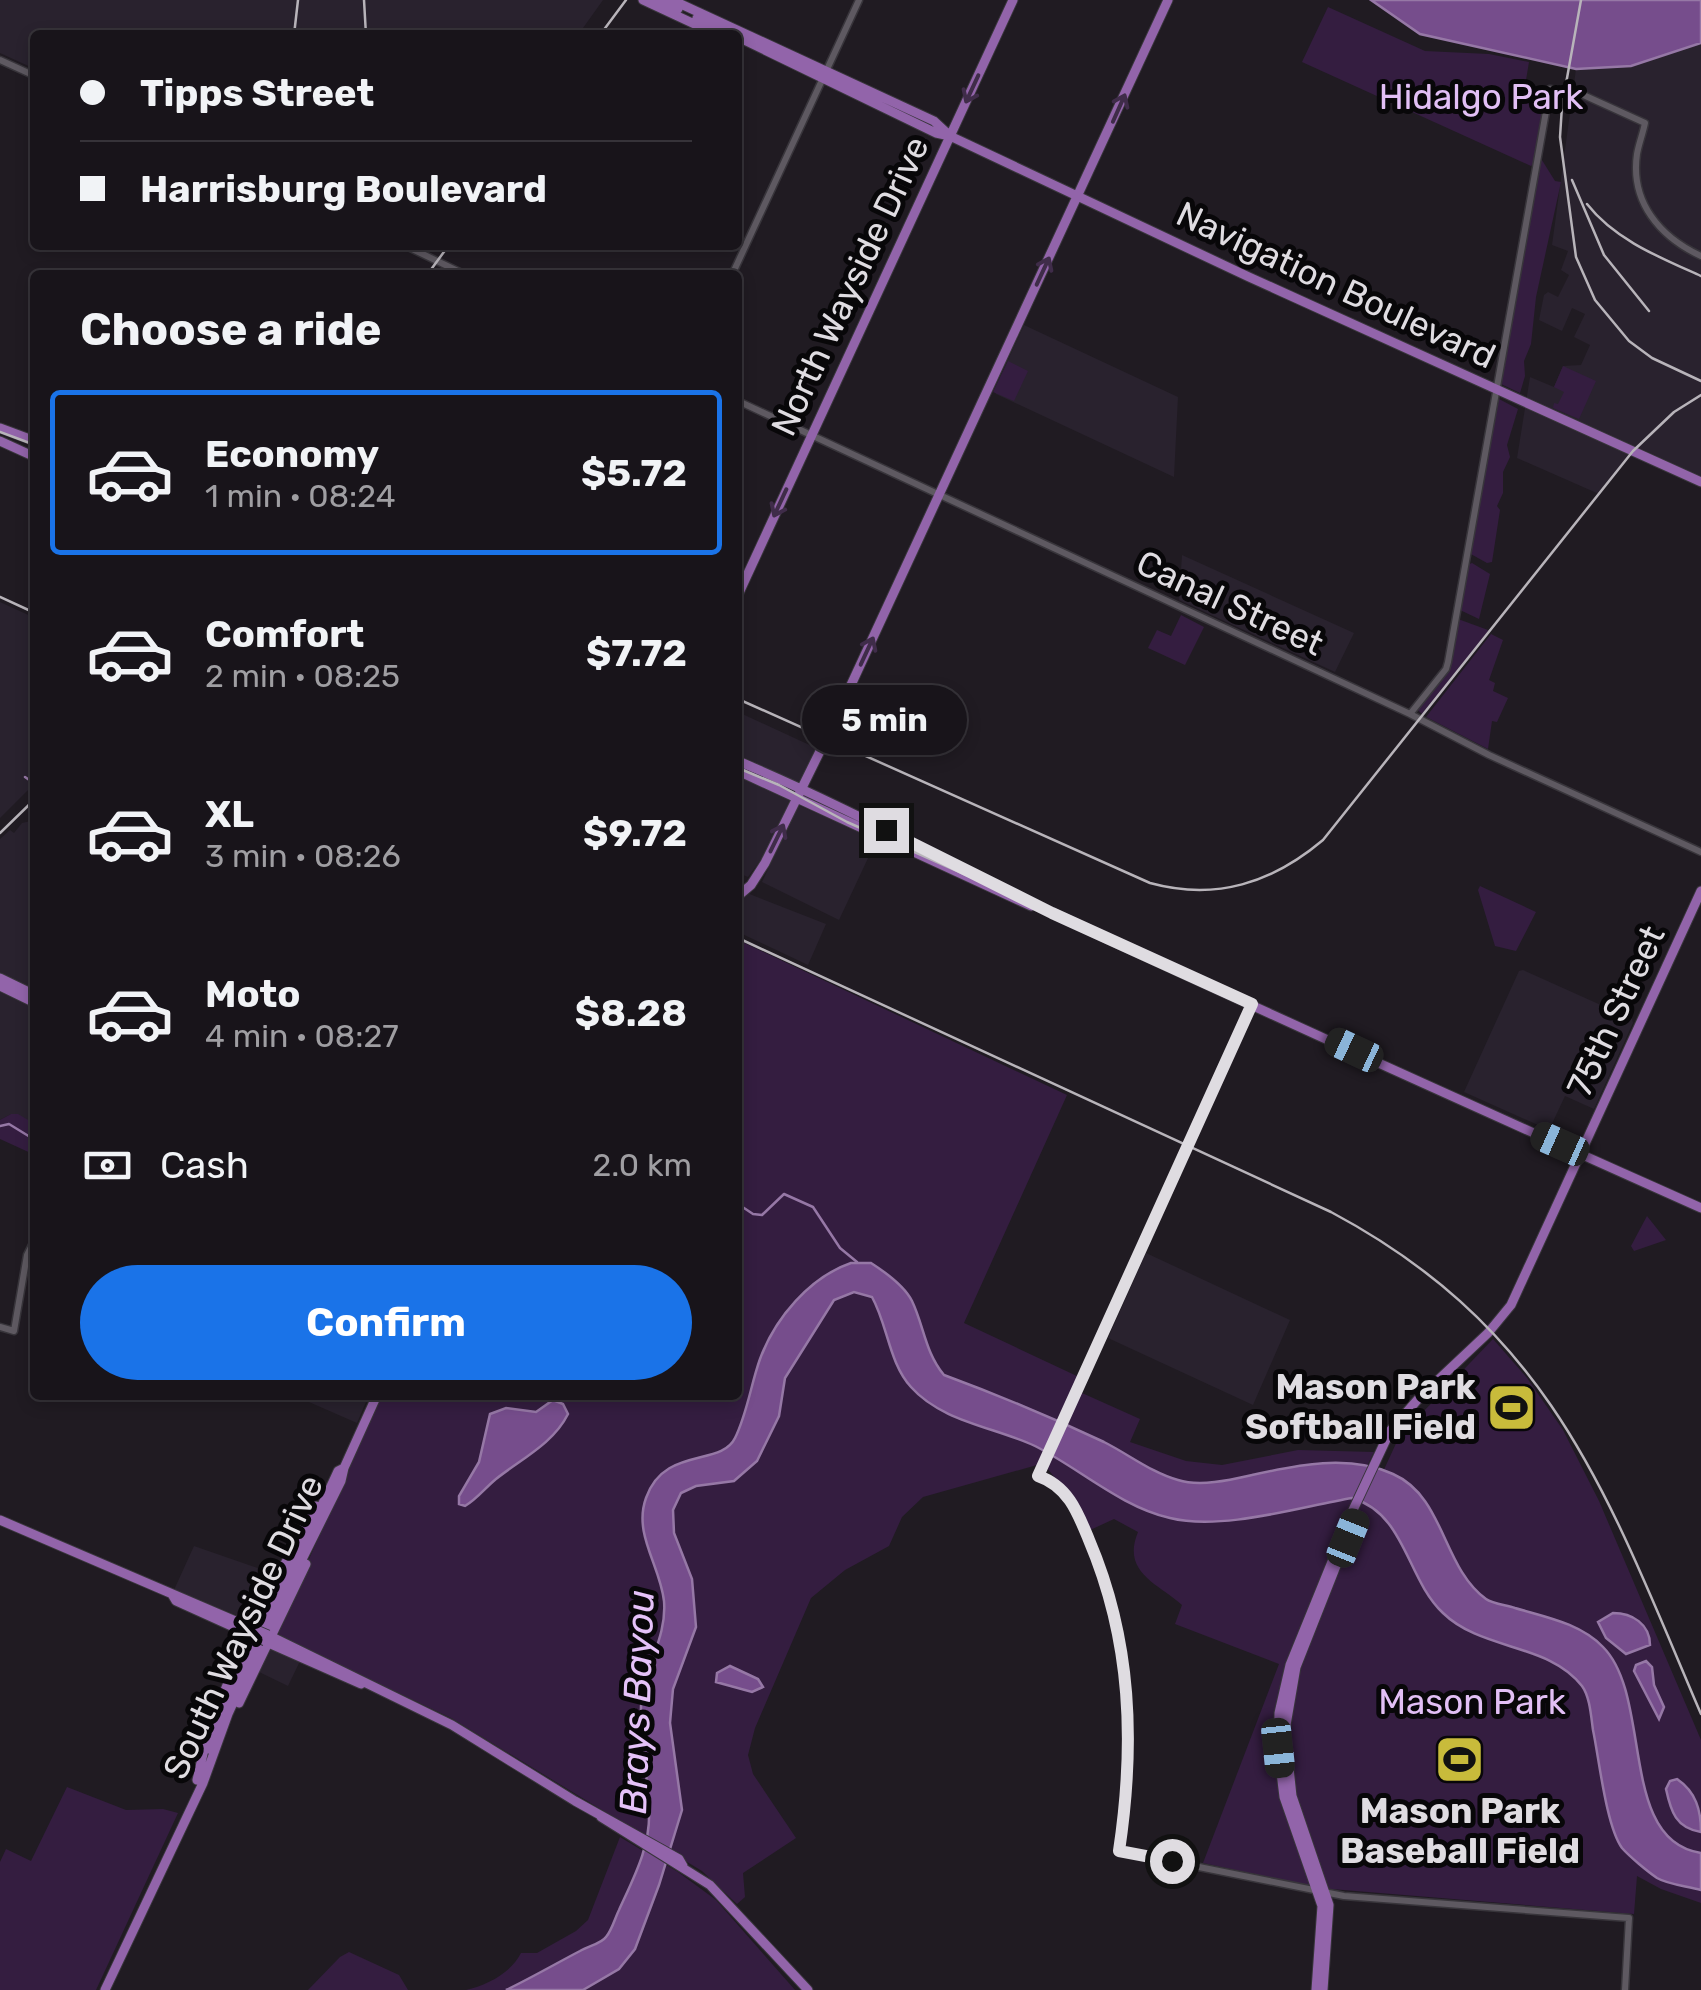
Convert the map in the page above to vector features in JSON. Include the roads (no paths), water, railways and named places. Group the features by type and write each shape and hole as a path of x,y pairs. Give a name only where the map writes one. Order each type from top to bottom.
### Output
{"main road":[{"path":"643,0 707,30"},
{"name":"Navigation Boulevard","path":"658,0 732,30"},
{"name":"Navigation Boulevard","path":"672,0 723,30"},
{"path":"686,0 807,61"},
{"name":"North Wayside Drive","path":"742,587 1013,0"},
{"path":"742,893 765,863 799,794 1168,0"},
{"name":"Navigation Boulevard","path":"742,34 807,61 824,74 936,133 950,136 1701,482"},
{"name":"Navigation Boulevard","path":"742,42 781,64 824,74"},
{"path":"1,434 30,437"},
{"path":"1,434 30,451"},
{"path":"742,762 799,794"},
{"path":"742,773 921,845 1052,913 1701,1208"},
{"name":"75th Street","path":"1320,1990 1330,1916 1288,1796 1285,1731 1296,1667 1378,1458 1428,1392 1511,1306 1701,891"},
{"path":"0,978 30,996"},
{"path":"0,986 30,997"},
{"name":"South Wayside Drive","path":"106,1990 190,1808 239,1672 374,1400"},
{"path":"200,1782 210,1728 251,1631 293,1546 340,1474"},
{"path":"200,1782 330,1513 340,1474"},
{"path":"0,1520 192,1604 456,1728 679,1864 722,1897 808,1990"}],"street":[{"path":"734,270 860,0"},
{"path":"0,60 30,74"},
{"path":"1410,714 1446,668 1550,89 1579,93 1645,122 1636,162 1646,210 1673,241 1701,256"},
{"path":"414,250 456,270"},
{"name":"Canal Street","path":"742,403 1701,852"},
{"path":"1252,1004 1038,1476 1064,1492 1081,1519 1119,1632 1130,1756 1119,1851 1322,1892 1630,1918 1624,1990"},
{"path":"0,1328 14,1330 30,1249"}],"waterway":[{"path":"25,777 30,780"},
{"path":"0,1126 9,1124 30,1137"},
{"path":"742,1207 762,1215 784,1194 813,1207 840,1248 857,1262"}],"tram line":[{"path":"0,432 30,443"},
{"path":"742,770 982,882"}],"railway":[{"path":"295,30 298,0"},
{"path":"364,0 366,30"},
{"path":"604,30 626,0"},
{"path":"1581,0 1560,137 1576,257 1595,300 1629,341 1652,358 1701,381"},
{"path":"1572,180 1604,255 1649,311"},
{"path":"1587,204 1625,238 1701,276"},
{"path":"431,270 445,250"},
{"path":"742,701 1150,883 1198,890 1242,884 1284,867 1323,840 1633,451 1674,412 1701,395"},
{"path":"0,597 30,611"},
{"path":"0,833 30,804"},
{"path":"742,940 1331,1212 1407,1259 1470,1310 1522,1366 1565,1426 1602,1491 1701,1714"}],"place":[{"name":"Mason Park Softball Field","path":"1511,1407"},
{"name":"Mason Park Baseball Field","path":"1460,1759"}],"park label":[{"name":"Hidalgo Park","path":"1481,97"},
{"name":"Mason Park","path":"1472,1702"}],"water label":[{"name":"Brays Bayou","path":"637,1702"}]}
